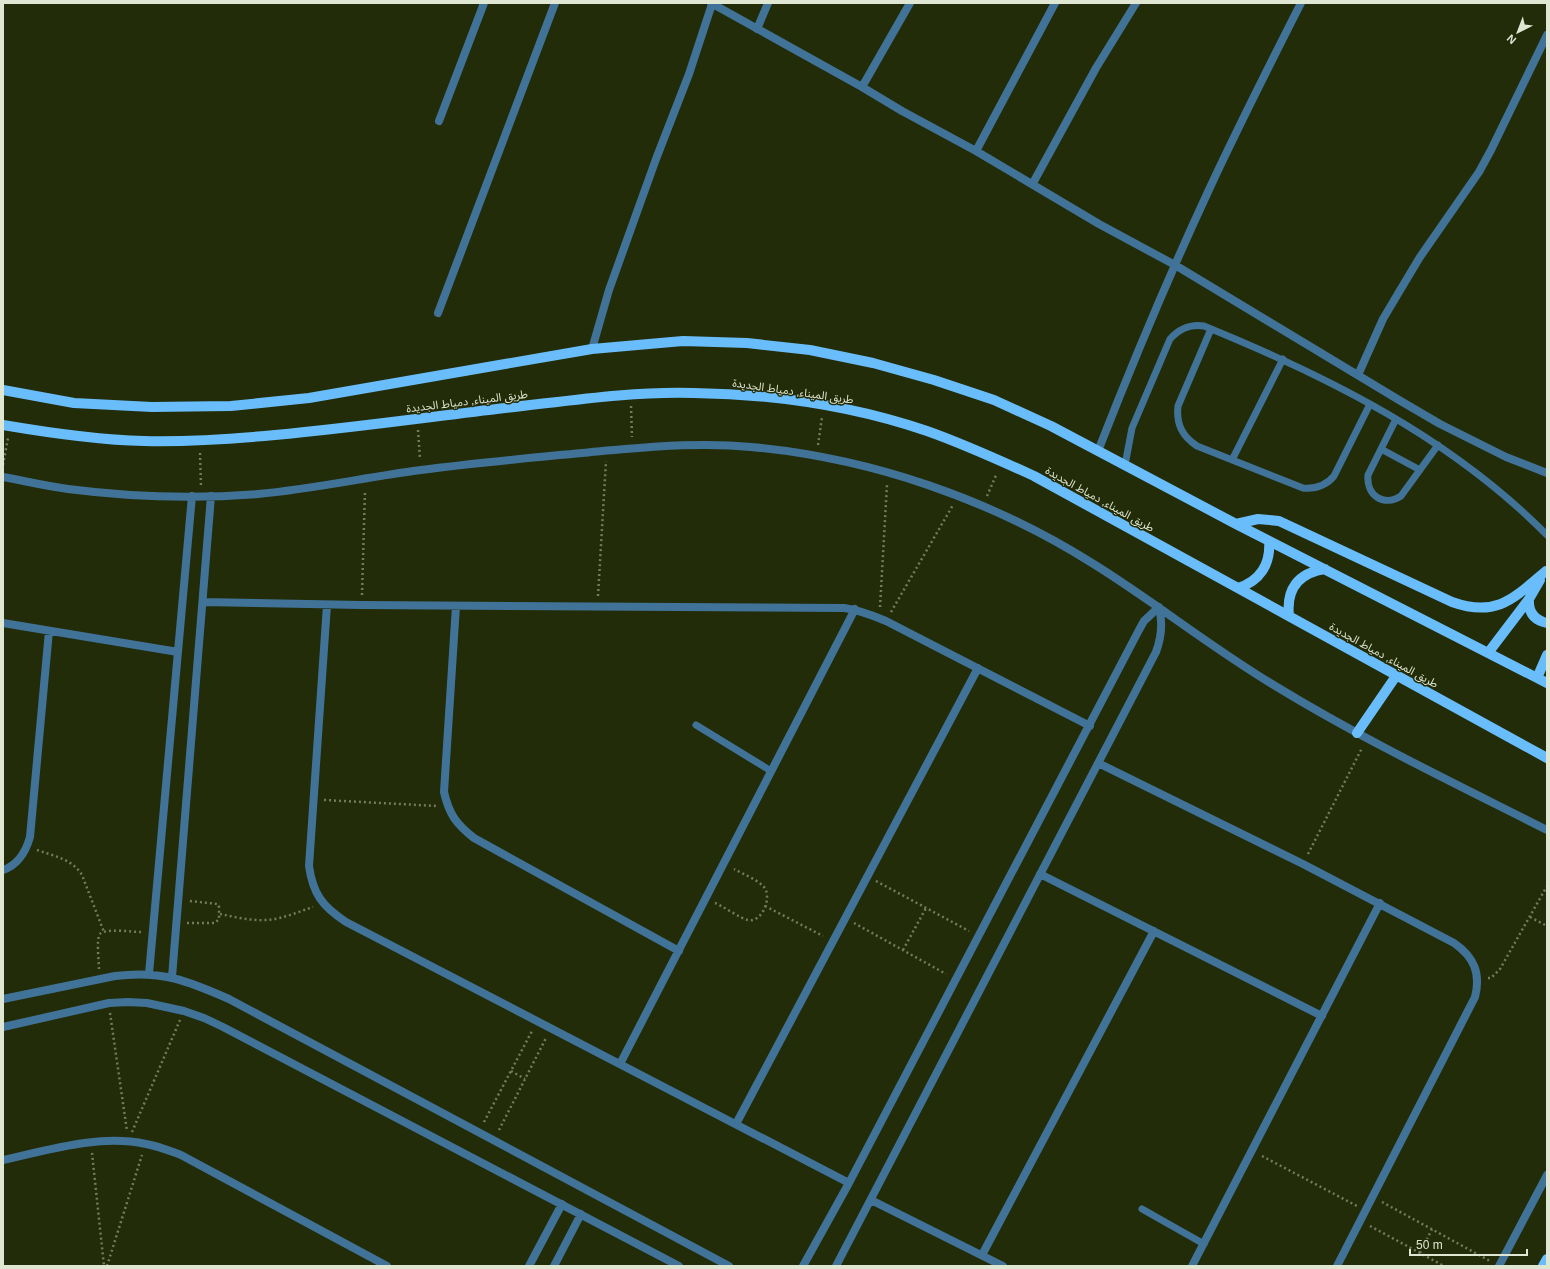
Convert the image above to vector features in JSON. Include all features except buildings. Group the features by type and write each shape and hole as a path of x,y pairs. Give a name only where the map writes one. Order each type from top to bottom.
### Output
{"main road":[{"path":"3,390 74,403 152,407 231,406 309,398 592,349 684,341 747,343 810,350 872,363 934,380 994,400 1052,426 1236,524 1547,683"},
{"name":"طريق الميناء, دمياط الجديدة","path":"7,426 64,436 144,442 224,439 309,432 631,395 692,392 736,395 823,405 868,414 925,431 980,451 1034,476 1547,758"},
{"path":"1236,524 1258,519 1279,521 1452,602 1474,608 1485,608 1506,603 1515,598 1546,569"},
{"path":"1238,588 1254,581 1263,571 1268,558 1269,541"},
{"path":"1289,616 1289,597 1293,588 1306,574 1315,570 1324,569"},
{"path":"1488,653 1529,599 1546,569"},
{"path":"1529,599 1528,605 1530,612 1540,621 1547,623"},
{"path":"1537,678 1547,655"},
{"path":"1357,733 1396,676"},
{"path":"1543,1266 1547,1259"}],"street":[{"path":"439,122 484,3"},
{"path":"438,313 555,3"},
{"path":"592,349 609,290 656,159 689,74 711,3 1033,183 1099,224 1175,265 1440,424 1506,456 1547,473"},
{"path":"757,29 768,3"},
{"path":"862,87 910,3"},
{"path":"976,151 1055,3"},
{"path":"1033,183 1096,68 1136,3"},
{"path":"1098,451 1129,371 1175,265 1237,132 1301,3"},
{"path":"1358,375 1383,319 1420,257 1478,172 1491,150 1547,34"},
{"path":"3,477 64,489 120,494 211,496 256,494 309,488 421,470 486,462 633,448 697,445 747,446 796,452 845,461 888,473 958,496 1042,534 1070,550 1158,607 1225,654 1269,682 1357,733 1547,830"},
{"path":"149,974 178,652 197,496"},
{"path":"172,977 211,496"},
{"path":"203,602 362,606 836,608 855,610 883,619 1090,726"},
{"path":"327,605 309,866 311,880 323,904 333,914 346,922 849,1182"},
{"path":"456,606 444,792 447,806 458,824 474,838 679,950"},
{"path":"803,1266 979,937 1139,630 1144,621 1158,607"},
{"path":"836,1266 1160,641 1162,630 1158,607"},
{"path":"620,1064 855,610"},
{"path":"3,622 48,631 178,652"},
{"path":"3,870 15,864 22,856 30,837 48,631"},
{"path":"736,1124 978,668"},
{"path":"1098,763 1380,903 1463,950 1471,958 1478,980 1475,997 1337,1266"},
{"path":"1040,874 1322,1016"},
{"path":"1192,1266 1380,903"},
{"path":"982,1255 1154,931"},
{"path":"3,999 126,974 149,974 172,977 229,999 729,1266"},
{"path":"3,1027 109,1003 146,1003 184,1011 204,1018 679,1266"},
{"path":"3,1160 90,1142 109,1140 146,1144 181,1155 386,1266"},
{"path":"1499,1266 1547,1175"},
{"path":"871,1200 1003,1266"},
{"path":"529,1266 562,1204"},
{"path":"554,1266 581,1214"}],"lane":[{"path":"1125,465 1132,428 1170,339 1182,329 1189,326 1204,326 1283,359 1396,419 1438,445 1492,485 1547,535"},
{"path":"1211,329 1178,406 1178,422 1180,429 1190,441 1197,446 1303,488 1310,489 1324,486 1334,476 1370,404"},
{"path":"1232,460 1283,359"},
{"path":"1396,419 1371,469 1368,481 1372,493 1377,497 1383,500 1396,499 1406,491 1438,445"},
{"path":"1381,449 1420,470"},
{"path":"696,725 771,771"},
{"path":"1142,1209 1204,1244"}],"path":[{"path":"631,395 633,448"},
{"path":"817,456 823,405"},
{"path":"417,419 421,470"},
{"path":"3,465 7,426"},
{"path":"197,496 200,440"},
{"path":"598,607 606,451"},
{"path":"983,506 1002,461"},
{"path":"883,619 888,473"},
{"path":"362,606 365,478"},
{"path":"883,619 958,496"},
{"path":"1303,864 1367,738"},
{"path":"314,800 447,806"},
{"path":"27,847 73,863 78,868 104,932"},
{"path":"706,898 748,920 755,919 760,915 765,906 768,899 767,892 763,886 724,864"},
{"path":"867,876 979,937"},
{"path":"1478,980 1491,978 1500,969 1547,886"},
{"path":"176,923 215,923 219,920 220,914 220,907 215,903 178,901"},
{"path":"220,914 268,920 280,918 323,904"},
{"path":"765,906 833,941"},
{"path":"904,950 926,908"},
{"path":"1530,916 1547,926"},
{"path":"845,918 956,979"},
{"path":"99,980 98,940 100,935 104,932 153,933"},
{"path":"109,1003 128,1141"},
{"path":"128,1141 184,1011"},
{"path":"479,1133 536,1021"},
{"path":"493,1141 551,1029"},
{"path":"511,1071 525,1079"},
{"path":"90,1142 106,1266"},
{"path":"106,1266 146,1144"},
{"path":"1252,1151 1366,1211"},
{"path":"1373,1197 1499,1266"},
{"path":"1360,1221 1444,1266"},
{"path":"1420,1253 1432,1229"}]}
